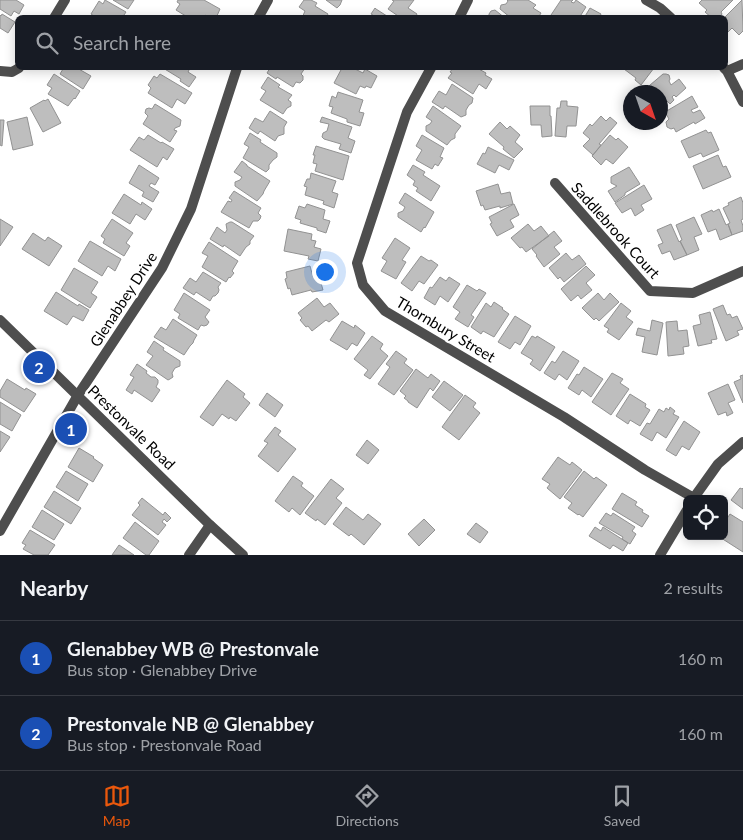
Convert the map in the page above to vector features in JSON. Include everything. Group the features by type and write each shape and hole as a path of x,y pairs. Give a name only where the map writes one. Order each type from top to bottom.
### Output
{"street":[{"path":"56,15 65,0"},
{"path":"260,15 268,0"},
{"path":"460,15 468,0"},
{"path":"646,0 668,15"},
{"path":"728,68 743,64"},
{"path":"0,71 12,72 16,70"},
{"name":"Glenabbey Drive","path":"0,531 78,395 157,276 166,259 191,209 237,70"},
{"name":"Thornbury Street","path":"430,70 406,112 357,263 363,285 385,311 564,417 645,470 688,495"},
{"path":"726,70 743,102"},
{"name":"Saddlebrook Court","path":"555,184 650,291 693,293 743,270"},
{"name":"Prestonvale Road","path":"0,320 243,555"},
{"path":"695,495 718,464 743,442"},
{"path":"660,555 683,517"},
{"path":"190,555 210,525"}],"building":[{"path":"0,0 16,0 24,5 19,14 14,11 11,16 0,9"},
{"path":"105,0 126,12 124,15 91,14 99,1 103,4"},
{"path":"113,0 134,0 128,9"},
{"path":"178,0 204,0 220,9 217,15 184,15 176,10 180,4 177,2"},
{"path":"304,0 311,0 317,3 315,6 328,14 303,15 305,11 299,7"},
{"path":"326,0 342,0 337,8"},
{"path":"392,0 414,0 408,8 416,15 397,15 388,9 394,1"},
{"path":"528,0 536,5 533,8 541,13 540,15 507,15 500,9 501,5 506,4 508,1"},
{"path":"561,0 573,0 571,2 574,3 576,0 586,7 581,15 551,15"},
{"path":"702,0 733,0 721,12 721,15 708,15 705,12 707,10 699,3"},
{"path":"742,0 743,31 739,35 732,28 728,32 727,15"},
{"path":"375,8 386,15 373,15 371,14"},
{"path":"590,8 601,14 600,15 586,15"},
{"path":"495,10 501,15 489,15"},
{"path":"2,14 15,22 8,33 0,28 0,15"},
{"path":"62,70 80,70 91,76 83,89 60,74"},
{"path":"166,70 189,70 188,72 196,77 189,87 180,81 181,79"},
{"path":"269,70 304,70 301,74 303,80 300,83 296,82 293,87 267,73"},
{"path":"341,70 357,70 363,73 367,70 377,76 371,88 360,86 356,94 334,83"},
{"path":"452,70 481,70 492,79 486,89 479,84 473,94 448,78 452,73 450,72"},
{"path":"625,70 652,70 641,85 635,80 636,78"},
{"path":"54,74 80,91 68,106 48,94 52,88 47,85"},
{"path":"160,74 192,93 185,104 177,99 172,108 148,93 151,88 148,85 154,76 157,78"},
{"path":"663,74 666,74 669,75 671,85 679,79 686,88 676,97 674,95 672,97 674,100 670,104 668,102 668,85 650,85"},
{"path":"268,77 280,85 278,87 292,95 288,100 291,102 291,106 283,114 260,100 266,91 261,88"},
{"path":"452,84 473,98 472,103 466,110 466,115 461,117 445,106 443,109 432,102 439,91 446,95"},
{"path":"338,92 363,100 359,112 364,113 360,126 347,122 347,119 331,113 333,107 329,106 332,96 336,98"},
{"path":"692,96 698,107 691,110 693,113 700,110 705,118 676,132 674,128 668,128 668,110"},
{"path":"48,99 61,123 43,132 30,108"},
{"path":"561,101 567,101 567,106 578,107 576,126 567,126 566,137 555,136 557,108 560,108"},
{"path":"155,104 181,120 180,126 174,130 177,131 170,142 143,124 148,116 145,113 146,109 152,109"},
{"path":"433,106 461,126 455,134 455,138 447,145 426,131 426,126 432,121 426,117"},
{"path":"530,106 550,106 552,136 542,137 541,125 531,125"},
{"path":"270,111 287,122 284,127 284,134 278,136 275,141 260,131 258,134 249,128 255,118 263,122"},
{"path":"601,116 606,121 610,117 617,123 599,144 601,145 593,155 583,146 590,139 583,133 590,124 592,126"},
{"path":"27,117 33,145 13,150 7,122"},
{"path":"322,117 352,127 348,138 355,141 351,153 339,149 341,144 322,137 323,133 327,131 329,124 320,122"},
{"path":"0,120 4,120 2,146 0,145"},
{"path":"500,122 507,129 510,126 520,135 515,142 523,149 514,158 489,134"},
{"path":"706,130 708,133 711,132 719,150 703,157 701,153 689,158 681,141"},
{"path":"250,133 277,153 277,157 269,165 269,169 266,172 243,158 249,147 244,144"},
{"path":"148,135 174,149 167,160 163,157 157,167 130,150 139,137 144,140"},
{"path":"422,135 444,148 440,157 443,158 438,166 435,164 432,169 416,160 422,150 416,146"},
{"path":"610,135 616,140 618,138 628,147 613,164 606,159 601,165 592,156"},
{"path":"316,146 349,156 343,180 315,171 317,164 313,163 315,155 313,155"},
{"path":"488,147 514,160 509,170 499,165 495,173 477,164"},
{"path":"718,155 723,167 726,166 731,177 703,189 693,166"},
{"path":"242,161 270,181 257,201 235,186 235,182 242,177 234,172"},
{"path":"139,165 159,178 155,185 151,183 149,186 159,192 153,202 142,196 144,192 129,183"},
{"path":"413,165 425,172 423,175 440,186 431,201 416,191 418,188 413,185 415,181 407,175"},
{"path":"629,167 640,184 615,202 608,191 617,186 611,183 611,177"},
{"path":"311,173 336,181 332,192 338,194 334,208 323,204 324,201 305,195 307,187 304,186 307,179 310,179"},
{"path":"498,184 501,194 510,192 513,204 485,210 483,205 481,206 476,191"},
{"path":"644,185 652,199 641,205 644,210 635,216 631,208 622,213 615,203"},
{"path":"234,191 261,208 258,213 261,216 260,219 253,221 249,228 221,212 228,201 231,202 232,200 229,198"},
{"path":"405,193 434,212 421,232 398,217 398,213 403,211 405,207 399,203"},
{"path":"124,194 141,205 142,202 152,209 145,220 136,214 130,224 112,213"},
{"path":"741,197 743,203 743,219 741,220 743,231 732,235 728,224 730,223 723,208 729,205 728,203"},
{"path":"307,204 325,210 323,219 330,221 326,233 300,223 301,220 295,218 299,206 305,208"},
{"path":"514,204 519,215 510,220 514,227 497,236 490,224 492,223 489,217"},
{"path":"719,209 732,235 720,240 716,229 708,232 701,215"},
{"path":"694,217 702,234 694,237 699,250 687,255 680,241 682,240 676,225"},
{"path":"0,219 13,227 0,246"},
{"path":"112,219 133,233 126,243 130,246 124,256 103,243 105,239 101,236"},
{"path":"230,222 254,236 240,256 224,245 223,247 210,239 217,227 225,233 227,230 226,224"},
{"path":"528,224 534,231 541,226 549,236 526,252 511,238"},
{"path":"671,224 687,255 674,260 670,251 662,254 658,245 663,243 657,230"},
{"path":"288,229 312,234 311,240 316,241 314,247 321,249 318,261 308,259 309,256 284,251"},
{"path":"554,231 562,241 554,247 560,254 544,267 532,249"},
{"path":"33,233 45,241 48,237 62,246 49,266 22,249"},
{"path":"395,238 410,248 402,260 406,262 396,279 381,271 387,261 382,258"},
{"path":"90,241 121,259 115,271 108,266 102,276 78,261"},
{"path":"209,242 238,261 232,271 234,273 226,282 202,267 208,256 202,253"},
{"path":"566,253 572,260 579,255 586,264 564,282 560,277 558,279 549,268"},
{"path":"421,256 438,265 424,284 419,281 412,291 401,283"},
{"path":"310,266 313,277 319,276 323,290 312,292 311,290 292,295 285,279 287,278 286,272"},
{"path":"586,266 595,275 586,283 592,290 581,299 578,295 571,301 561,289"},
{"path":"74,268 98,282 91,293 97,297 90,308 61,290"},
{"path":"203,272 221,283 218,287 218,293 210,301 196,292 194,295 183,288 190,278 196,282"},
{"path":"440,277 446,281 449,277 460,284 448,302 440,296 435,305 424,298 430,287 432,288"},
{"path":"467,285 477,291 479,289 486,293 471,315 474,317 468,327 455,319 460,312 453,307"},
{"path":"56,292 78,306 79,304 89,310 83,321 73,316 67,325 44,311"},
{"path":"184,293 210,310 205,317 209,322 207,325 201,325 198,330 178,318 180,314 174,310"},
{"path":"598,293 604,300 610,293 619,302 599,321 596,318 594,320 582,308"},
{"path":"317,298 324,307 330,303 339,314 329,322 326,320 312,331 300,320 302,318 298,313"},
{"path":"494,302 509,314 494,337 483,331 481,334 471,327 486,303 491,307"},
{"path":"621,303 631,311 626,317 633,322 619,340 607,332 609,329 604,326"},
{"path":"723,305 727,315 730,314 732,318 737,316 743,329 737,331 739,335 726,341 713,309"},
{"path":"710,312 717,339 711,340 712,343 698,346 693,326 701,324 699,315"},
{"path":"515,316 531,326 520,345 515,342 510,349 498,342"},
{"path":"173,319 197,335 184,355 154,337 161,327 166,330"},
{"path":"652,320 663,323 657,355 642,352 645,337 636,335 638,328 650,331"},
{"path":"342,321 354,328 355,325 365,333 357,346 352,343 347,350 330,340"},
{"path":"677,321 678,331 687,330 689,346 683,347 684,354 668,356 666,322"},
{"path":"372,336 383,344 380,349 388,356 370,379 364,375 368,370 354,359"},
{"path":"532,336 536,338 537,336 555,347 540,371 530,364 533,360 521,353"},
{"path":"154,341 164,348 163,350 180,361 180,366 175,368 172,373 173,377 168,380 146,365 153,356 147,352"},
{"path":"396,351 407,359 404,363 413,370 394,395 378,384 390,367 386,364"},
{"path":"563,351 579,361 567,380 559,374 555,380 544,373 552,361 555,363"},
{"path":"137,364 147,371 146,373 151,377 155,377 158,380 156,387 160,390 152,402 134,390 132,394 126,390 134,377 130,375"},
{"path":"584,367 603,379 591,397 582,390 579,395 568,388"},
{"path":"416,369 428,378 431,374 440,381 433,391 430,388 417,408 404,398 406,396 400,391"},
{"path":"612,373 623,379 620,383 629,389 611,415 592,402"},
{"path":"743,375 743,403 734,382 741,379 740,376"},
{"path":"7,379 25,390 26,388 36,394 24,412 0,397 0,391"},
{"path":"227,380 245,394 243,397 250,403 236,421 222,414 213,426 200,417"},
{"path":"444,381 463,395 450,411 432,397"},
{"path":"728,384 735,400 728,403 733,413 727,416 726,412 718,415 708,393"},
{"path":"267,393 283,405 275,417 259,405"},
{"path":"630,394 646,404 645,407 650,410 640,426 630,420 628,424 616,416"},
{"path":"465,395 476,403 473,407 480,413 459,440 442,427"},
{"path":"0,402 21,415 12,431 0,424"},
{"path":"670,407 675,411 673,414 679,417 666,438 657,432 652,441 640,434 647,423 650,424 659,409 664,412 666,408 669,410"},
{"path":"684,421 700,432 689,450 682,446 676,456 666,450"},
{"path":"275,427 281,431 278,435 296,449 278,472 258,456 268,443 264,441"},
{"path":"0,431 10,437 0,452"},
{"path":"367,440 379,450 368,464 356,455"},
{"path":"79,448 103,465 93,482 68,467"},
{"path":"558,457 570,465 572,462 582,470 560,499 547,488 550,484 542,479"},
{"path":"66,471 88,484 78,501 56,487"},
{"path":"584,471 594,479 596,477 607,485 583,517 568,508 572,503 564,497"},
{"path":"293,476 303,483 301,486 314,496 300,515 292,508 289,512 275,501"},
{"path":"331,479 344,489 336,498 342,503 325,525 305,513"},
{"path":"740,488 743,488 743,509 731,500"},
{"path":"54,491 81,508 71,524 44,507"},
{"path":"622,493 637,502 635,505 649,516 642,527 612,509"},
{"path":"142,498 163,515 165,512 171,518 167,522 164,519 162,522 166,525 158,535 132,515 140,505 138,503"},
{"path":"346,507 363,520 368,514 381,524 364,545 351,534 349,536 333,524"},
{"path":"42,510 64,524 54,540 32,527"},
{"path":"606,513 611,516 613,513 635,527 632,531 636,534 630,544 622,539 623,537 599,523"},
{"path":"730,514 743,522 743,552 724,540 728,540 728,517"},
{"path":"424,519 435,530 419,546 408,534"},
{"path":"135,522 159,541 149,555 146,555 123,538"},
{"path":"476,523 488,532 480,543 467,534"},
{"path":"595,527 601,531 603,527 628,543 623,551 613,545 610,549 589,536"},
{"path":"30,530 55,545 48,555 34,555 23,549 26,545 22,543"},
{"path":"119,545 134,555 112,555"}],"place":[{"name":"Prestonvale NB @ Glenabbey","path":"39,367"},
{"name":"Glenabbey WB @ Prestonvale","path":"71,429"}]}
